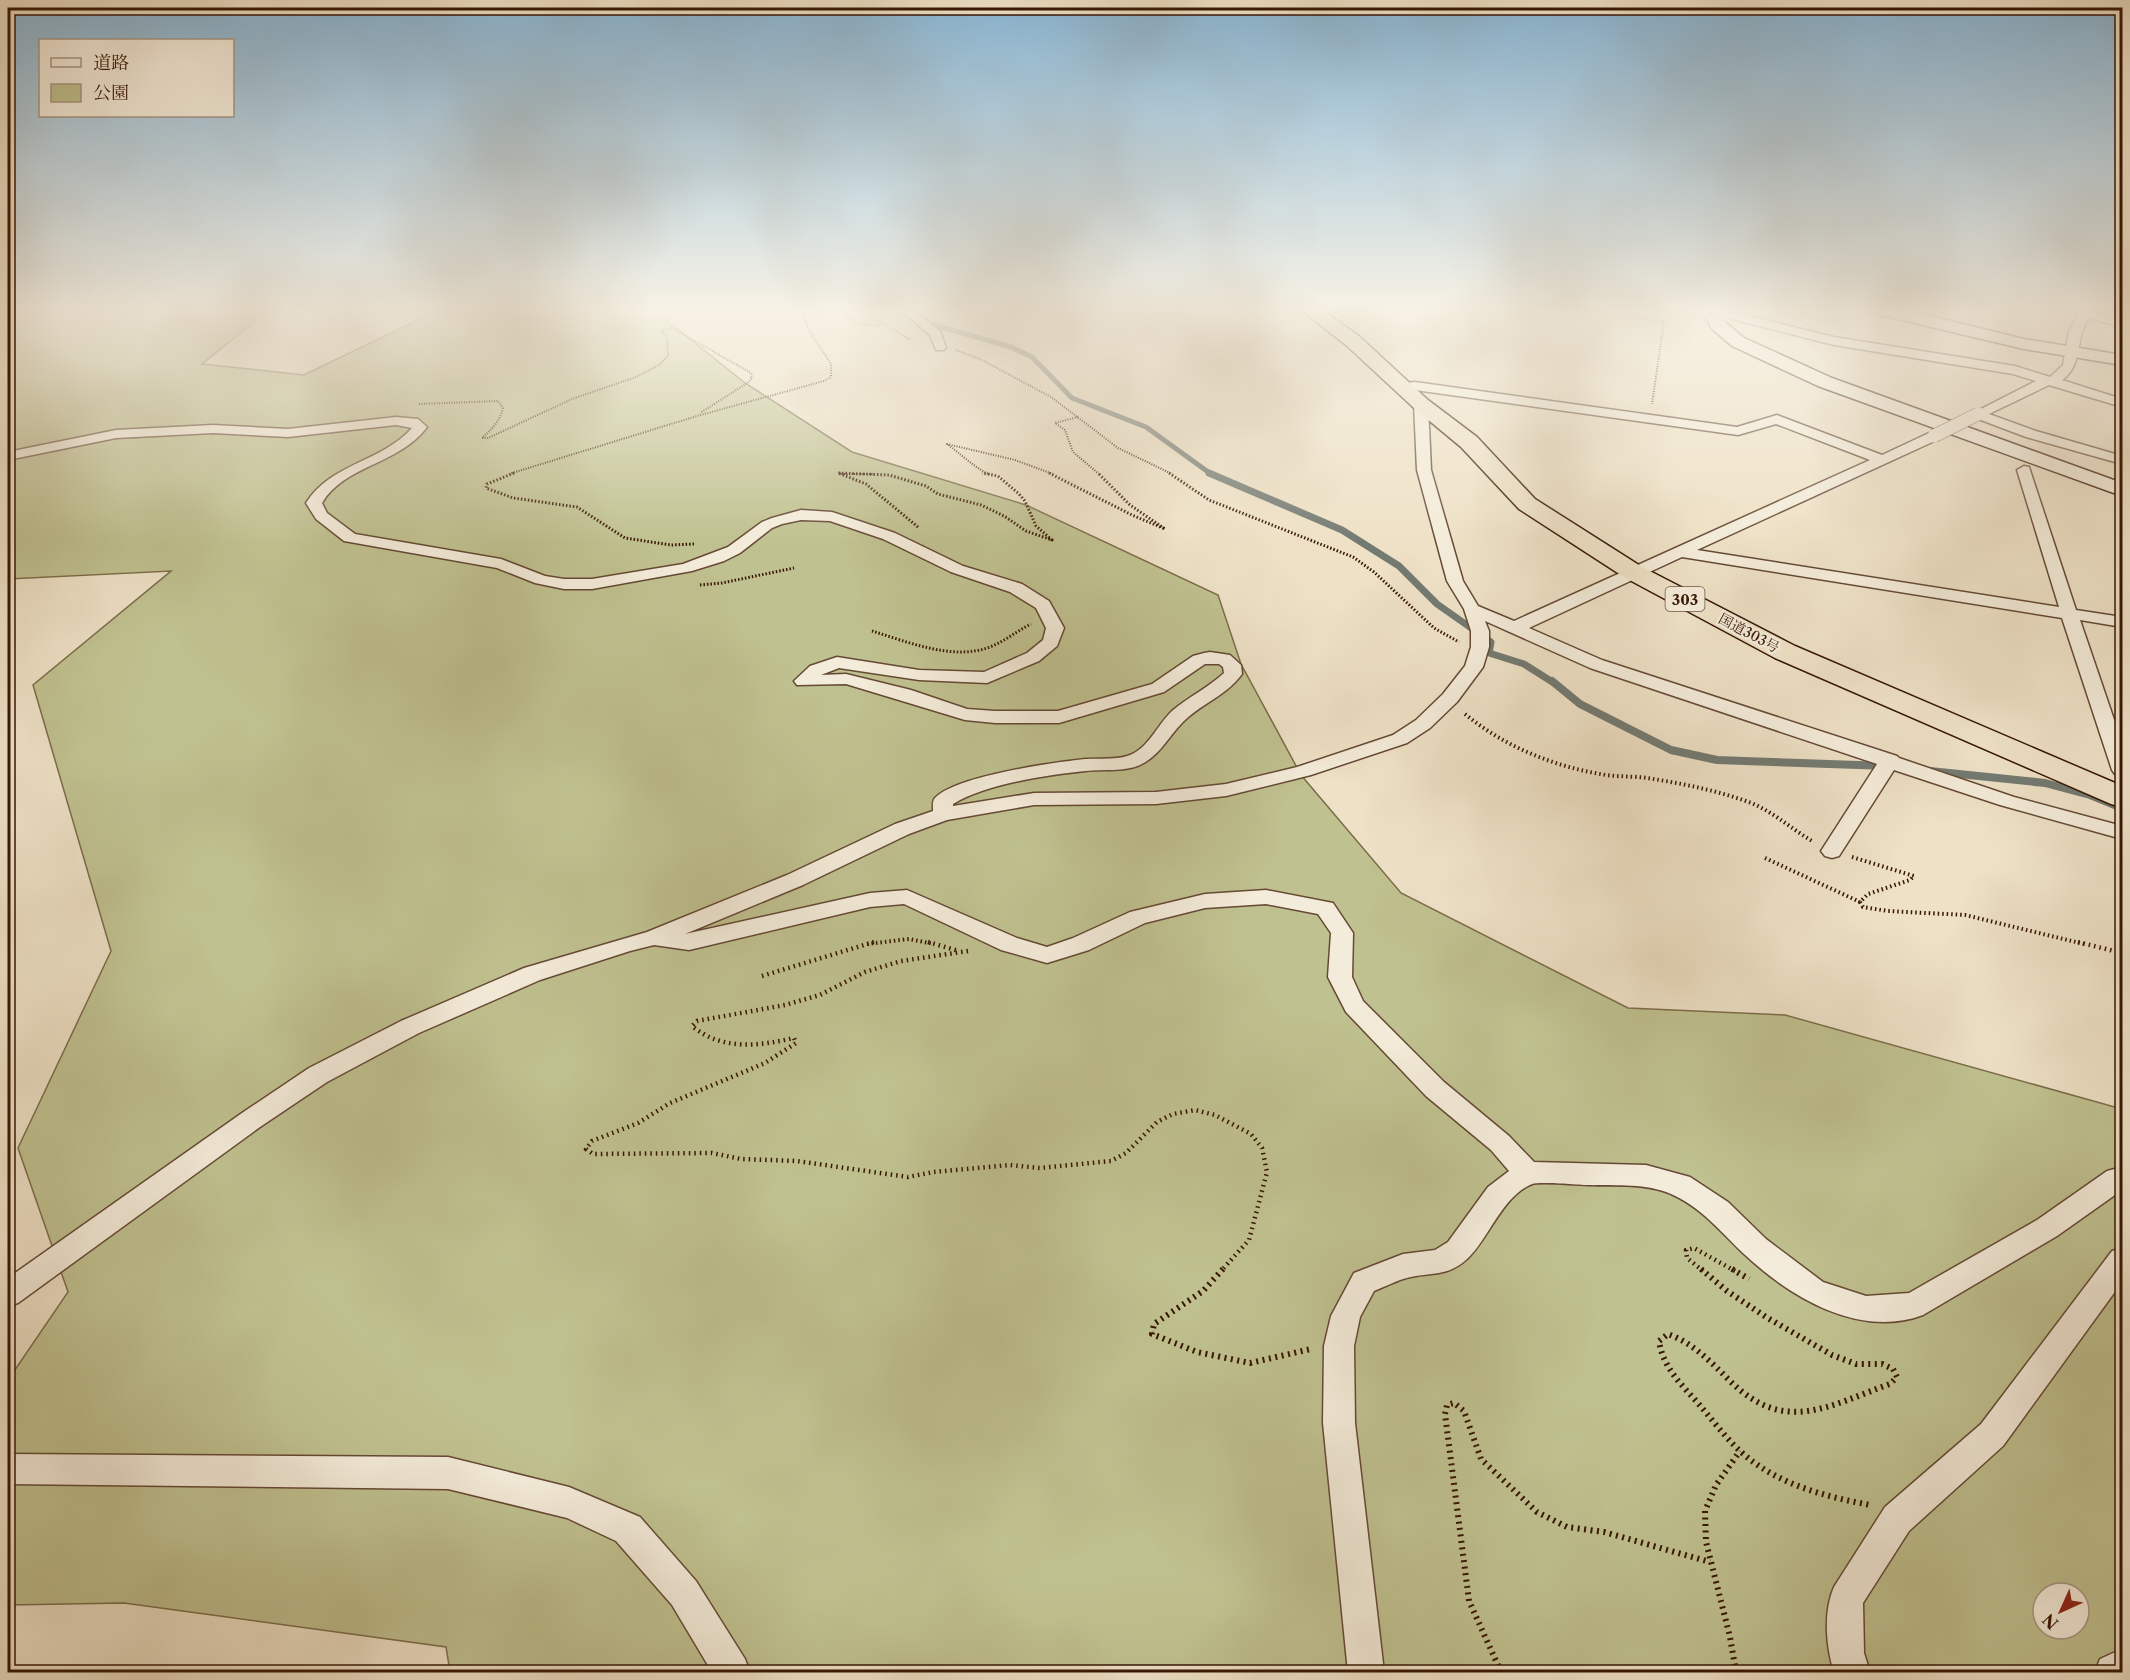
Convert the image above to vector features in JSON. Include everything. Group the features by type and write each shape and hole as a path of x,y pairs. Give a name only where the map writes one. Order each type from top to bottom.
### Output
{"highway":[{"name":"国道303号","path":"1402,385 1469,442 1527,504 1633,572 1785,652 2122,797"}],"street":[{"path":"1834,385 2122,489"},
{"path":"1514,628 1883,460 2039,385"},
{"path":"2067,385 2122,403"},
{"path":"8,1294 251,1120 318,1075 410,1027 503,987 627,944 653,938 795,880 902,829 943,814 1034,799 1156,798 1226,790 1304,771 1400,739 1423,724 1448,700 1473,667 1480,647 1480,632 1472,609 1455,580 1424,470 1412,395 1415,386 1738,431 1777,419 1883,460"},
{"path":"1978,414 2031,434 2122,460"},
{"path":"8,456 116,434 213,429 288,433 396,421 413,422 420,427 415,434 391,453 324,488 314,503 321,516 350,538 501,564 541,580 573,584 623,580 686,568 718,558 734,550 767,525 777,521 801,515 832,517 889,536 957,569 1017,588 1043,605 1055,628 1051,642 1033,657 987,678 919,675 837,662 816,670 803,681 846,679 904,694 965,714 995,717 1059,717 1158,688 1199,660 1210,657 1224,659 1232,665 1233,674 1215,692 1179,715 1147,753 1131,762 1084,765 987,782 962,790 943,801 943,814"},
{"path":"2024,470 2122,770"},
{"path":"1679,552 2122,622"},
{"path":"1472,609 1596,664 1890,760 2007,801 2122,833"},
{"path":"1832,851 1890,760"},
{"path":"653,938 689,942 870,900 907,897 1009,944 1047,955 1081,944 1138,917 1205,901 1266,897 1325,908 1342,933 1340,977 1354,1006 1435,1089 1500,1143 1527,1173"},
{"path":"1366,1672 1339,1423 1338,1346 1346,1316 1365,1282 1403,1266 1441,1262 1458,1250 1498,1195 1527,1173 1646,1176 1680,1185 1718,1210 1756,1247 1813,1291 1866,1309 1913,1306 2047,1228 2117,1179 2122,1178"},
{"path":"1852,1672 1846,1653 1846,1599 1898,1520 1992,1435 2122,1260"},
{"path":"8,1469 448,1473 569,1503 627,1529 684,1593 732,1672"},
{"path":"2113,1672 2122,1667"}],"path":[{"path":"412,405 498,401 503,408 501,418 495,427 482,438 488,438 573,399 613,385"},
{"path":"697,416 744,385"},
{"path":"697,544 671,545 625,538 577,507 513,498 486,488 487,483 697,416 810,385"},
{"path":"1029,385 1051,397 1118,448 1179,478 1209,500 1353,557 1374,572 1434,628 1458,642 1480,647"},
{"path":"1650,419 1655,385"},
{"path":"920,530 900,514 878,490 854,477 838,473 889,475 926,486 938,494 981,505 1004,516 1026,531 1052,540 1036,526 1025,501 1018,494 998,477 982,473 969,459 947,444 951,444 1034,467 1092,494 1135,519 1165,529 1130,505 1073,452 1065,430 1055,423 1078,417"},
{"path":"872,631 924,646 971,650 1002,642 1022,628 1050,618"},
{"path":"1448,700 1478,726 1499,739 1533,754 1606,775 1647,778 1748,801 1799,834 1832,851 1914,876 1910,880 1868,894 1860,902"},
{"path":"1764,858 1860,902 1863,907 1875,910 1941,911 1965,915 2105,946 2122,952"},
{"path":"762,976 848,949 894,939 910,939 960,951 986,951 999,949 1009,944"},
{"path":"960,951 927,959 901,961 865,972 820,995 785,1005 697,1021 692,1026 696,1031 732,1044 774,1043 794,1038 796,1043 765,1063 670,1103 638,1124 592,1142 586,1149 593,1154 712,1153 741,1159 797,1161 908,1177 934,1172 1010,1165 1040,1168 1111,1161 1126,1153 1157,1122 1173,1114 1195,1110 1215,1115 1251,1134 1262,1148 1267,1172 1249,1240 1203,1291 1154,1324 1152,1334 1197,1352 1250,1363 1338,1346"},
{"path":"1756,1282 1728,1269 1694,1248 1686,1250 1687,1258 1727,1291 1766,1317 1832,1355 1856,1364 1882,1364 1893,1369 1897,1377 1890,1384 1813,1410 1791,1414 1767,1408 1746,1396 1704,1355 1682,1338 1668,1334 1659,1341 1661,1355 1673,1375 1740,1450 1763,1468 1800,1488 1829,1497 1869,1504 1898,1520"},
{"path":"1500,1672 1469,1601 1445,1414 1447,1405 1454,1403 1464,1412 1481,1459 1537,1512 1568,1527 1604,1532 1710,1562"},
{"path":"1736,1672 1730,1637 1706,1542 1705,1511 1716,1485 1740,1450"}],"green space":[{"path":"8,385 749,385 852,452 1026,505 1218,595 1241,664 1301,775 1401,893 1628,1008 1785,1015 2122,1109 2122,1672 450,1672 446,1647 124,1603 8,1605 8,1380 68,1292 18,1148 111,951 33,685 171,571 8,579"}],"waterway":[{"path":"1060,385 1072,398 1146,427 1211,474"},
{"path":"1211,474 1342,530 1399,566 1437,604 1491,642 1489,653 1524,664 1554,683"},
{"path":"1552,681 1580,704 1671,750 1717,760 1887,766"},
{"path":"1930,771 2045,783 2090,795 2122,808"}]}
